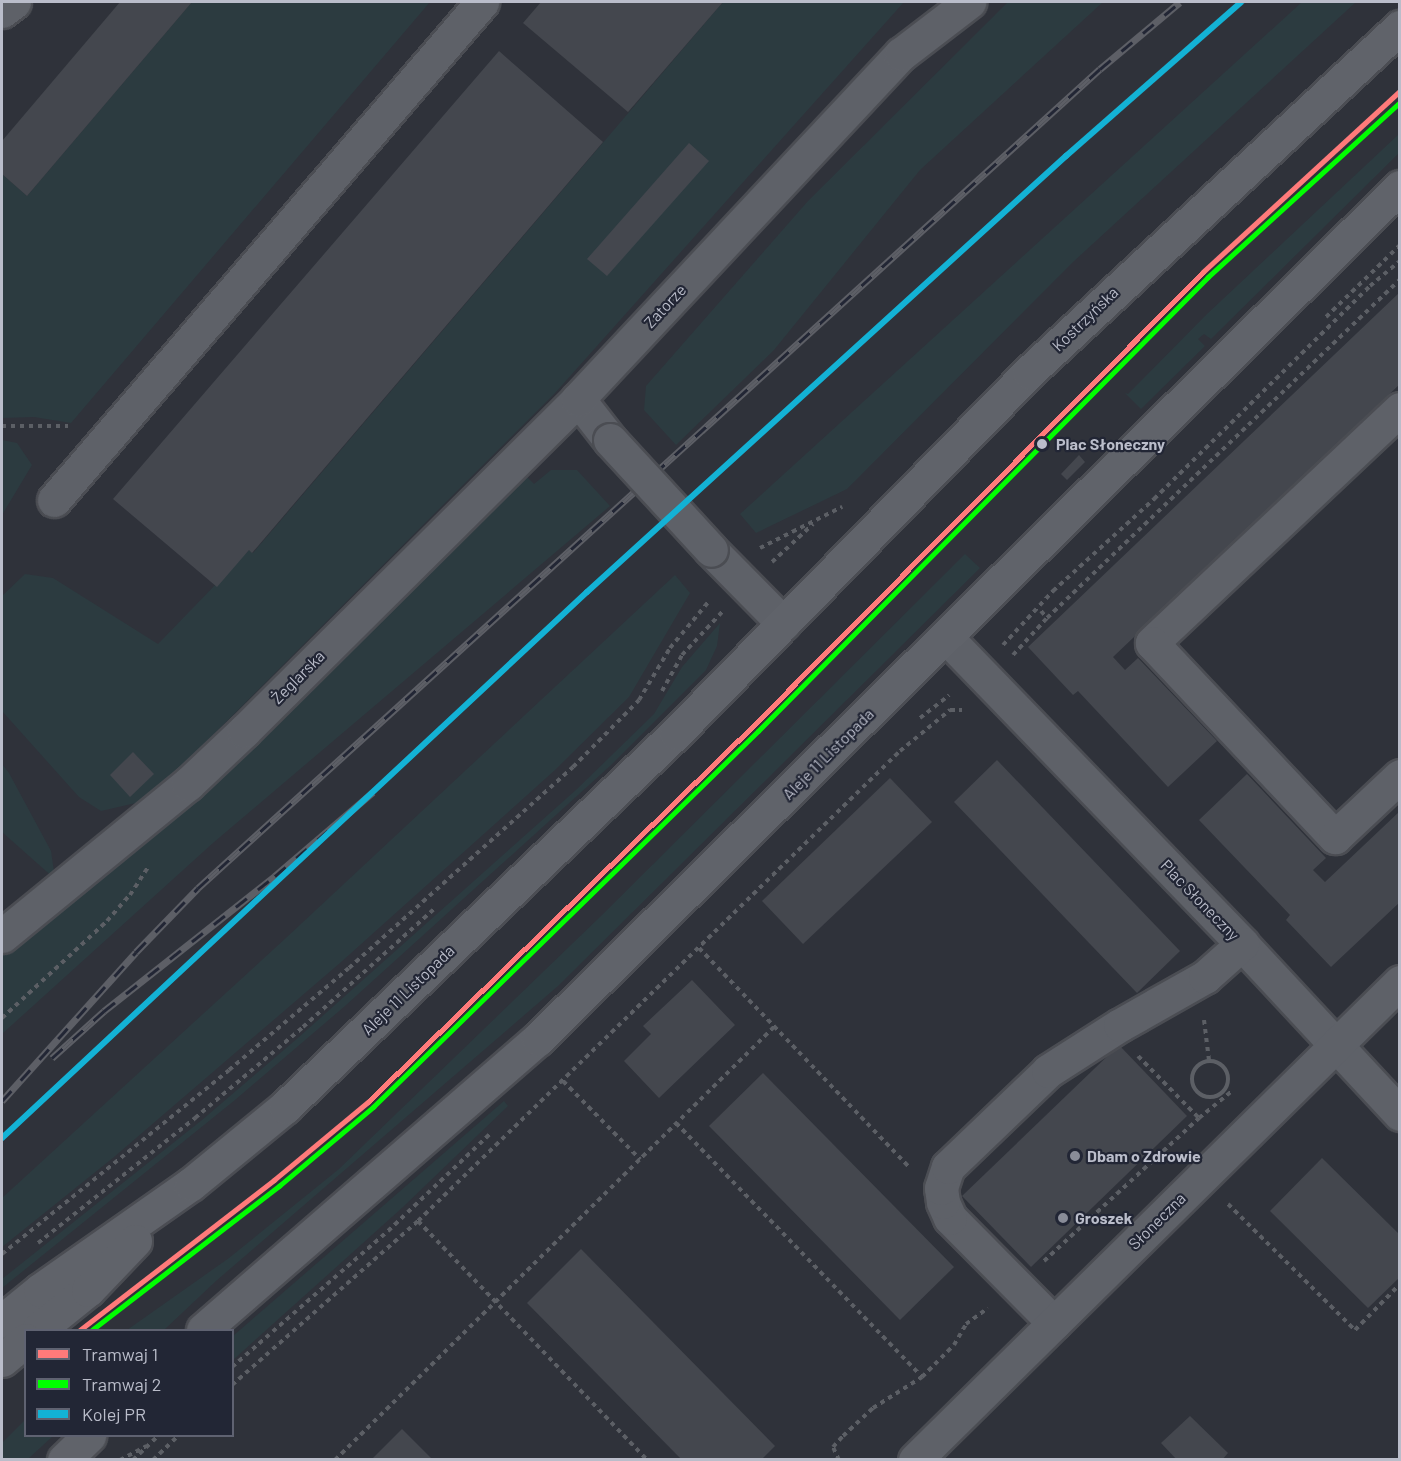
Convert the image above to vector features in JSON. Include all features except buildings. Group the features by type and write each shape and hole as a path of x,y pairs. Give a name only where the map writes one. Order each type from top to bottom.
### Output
{"main road":[{"name":"Kostrzyńska","path":"783,623 1029,372 1400,27"},
{"path":"946,637 1400,188"},
{"name":"Aleje 11 Listopada","path":"2,1321 40,1290 191,1184 285,1107 676,733 783,623"},
{"name":"Aleje 11 Listopada","path":"204,1329 538,1039 946,637"},
{"path":"39,1329 88,1290 191,1184"},
{"path":"2,1360 24,1343"},
{"path":"64,1460 88,1437"}],"street":[{"path":"2,11 14,2"},
{"name":"Zatorze","path":"579,399 901,54 969,2"},
{"path":"54,500 475,4"},
{"path":"579,399 610,440 740,581 783,623"},
{"name":"Żeglarska","path":"2,936 196,777 579,399"},
{"path":"1400,409 1152,643 1335,837 1400,776"},
{"name":"Plac Słoneczny","path":"946,637 1242,944 1334,1046 1400,1114"},
{"path":"1054,1323 950,1218 943,1202 941,1188 948,1167 1048,1071 1112,1030 1205,977 1242,944"},
{"name":"Słoneczna","path":"915,1460 1400,982"}],"path":[{"path":"234,1383 418,1221 900,751 950,710 963,710 991,685 1004,672 1013,654 1047,618 1400,279"},
{"path":"2,426 117,426"},
{"path":"2,1254 237,1063 366,953 573,767 639,700 670,648 706,608 713,593 740,581 800,533 826,516 759,548 740,581 682,655 660,693"},
{"path":"1041,611 1047,618"},
{"path":"2,1018 107,921 130,895 154,858"},
{"path":"37,1243 195,1118 303,1027 435,908"},
{"path":"699,948 943,1202"},
{"path":"335,1460 774,1027"},
{"path":"1112,1030 1199,1118"},
{"path":"1209,1060 1221,1064 1228,1075 1226,1087 1212,1097 1196,1091 1191,1081 1198,1065 1209,1060"},
{"path":"563,1081 640,1160"},
{"path":"1212,1097 1212,1108"},
{"path":"676,1123 922,1377"},
{"path":"1225,1201 1355,1330 1400,1284"},
{"path":"418,1221 647,1460"},
{"path":"133,1460 157,1437"},
{"path":"153,1460 177,1437"},
{"path":"120,1460 149,1444"}],"shaded area":[{"path":"192,2 430,2 71,423 34,417 2,418 2,174 27,196"},
{"path":"723,2 904,2 555,393 173,775 140,802 101,811 79,797 2,711 2,596 25,574 53,578 158,644 249,550 253,553"},
{"path":"1008,2 1103,2 920,170 774,350 676,445 644,410 646,386 808,201"},
{"path":"1302,2 1356,2 1072,263 847,489 756,533 740,514"},
{"path":"1399,134 1399,153 1211,339 1204,334 1198,339 1205,346 1141,409 1125,393 1128,394 1207,314"},
{"path":"2,440 17,443 32,465 2,515"},
{"path":"551,470 577,470 610,506 213,843 2,1034 2,952 207,789 268,735 526,476 534,484"},
{"path":"965,554 980,568 558,986 216,1281 165,1329 128,1329 229,1258 339,1169 602,915"},
{"path":"675,575 690,593 629,697 555,770 340,963 114,1157 2,1247 2,1198 287,937"},
{"path":"720,623 717,646 706,670 610,766 345,1006 235,1100 2,1288 2,1279 202,1120 299,1037 577,789 654,714 682,667"},
{"path":"2,764 51,851 55,879 2,832"},
{"path":"504,1101 508,1106 403,1207 234,1359 234,1335"},
{"path":"24,1421 24,1437 52,1437 28,1459 2,1459 2,1443"}],"railway":[{"path":"2,1101 136,952 198,888 1100,69 1180,2"},
{"path":"52,1058 104,1011 275,876 373,792"}],"tram line":[{"name":"1","path":"81,1329 274,1180 368,1102 753,726 1203,272 1400,91"},
{"name":"2","path":"93,1329 279,1186 373,1107 758,731 1208,277 1400,102"}],"rail line":[{"name":"PR","path":"2,1138 587,592 1066,156 1241,2"}],"place":[{"name":"Plac Słoneczny","path":"1042,444"},
{"name":"Dbam o Zdrowie","path":"1075,1156"},
{"name":"Groszek","path":"1063,1218"}]}
